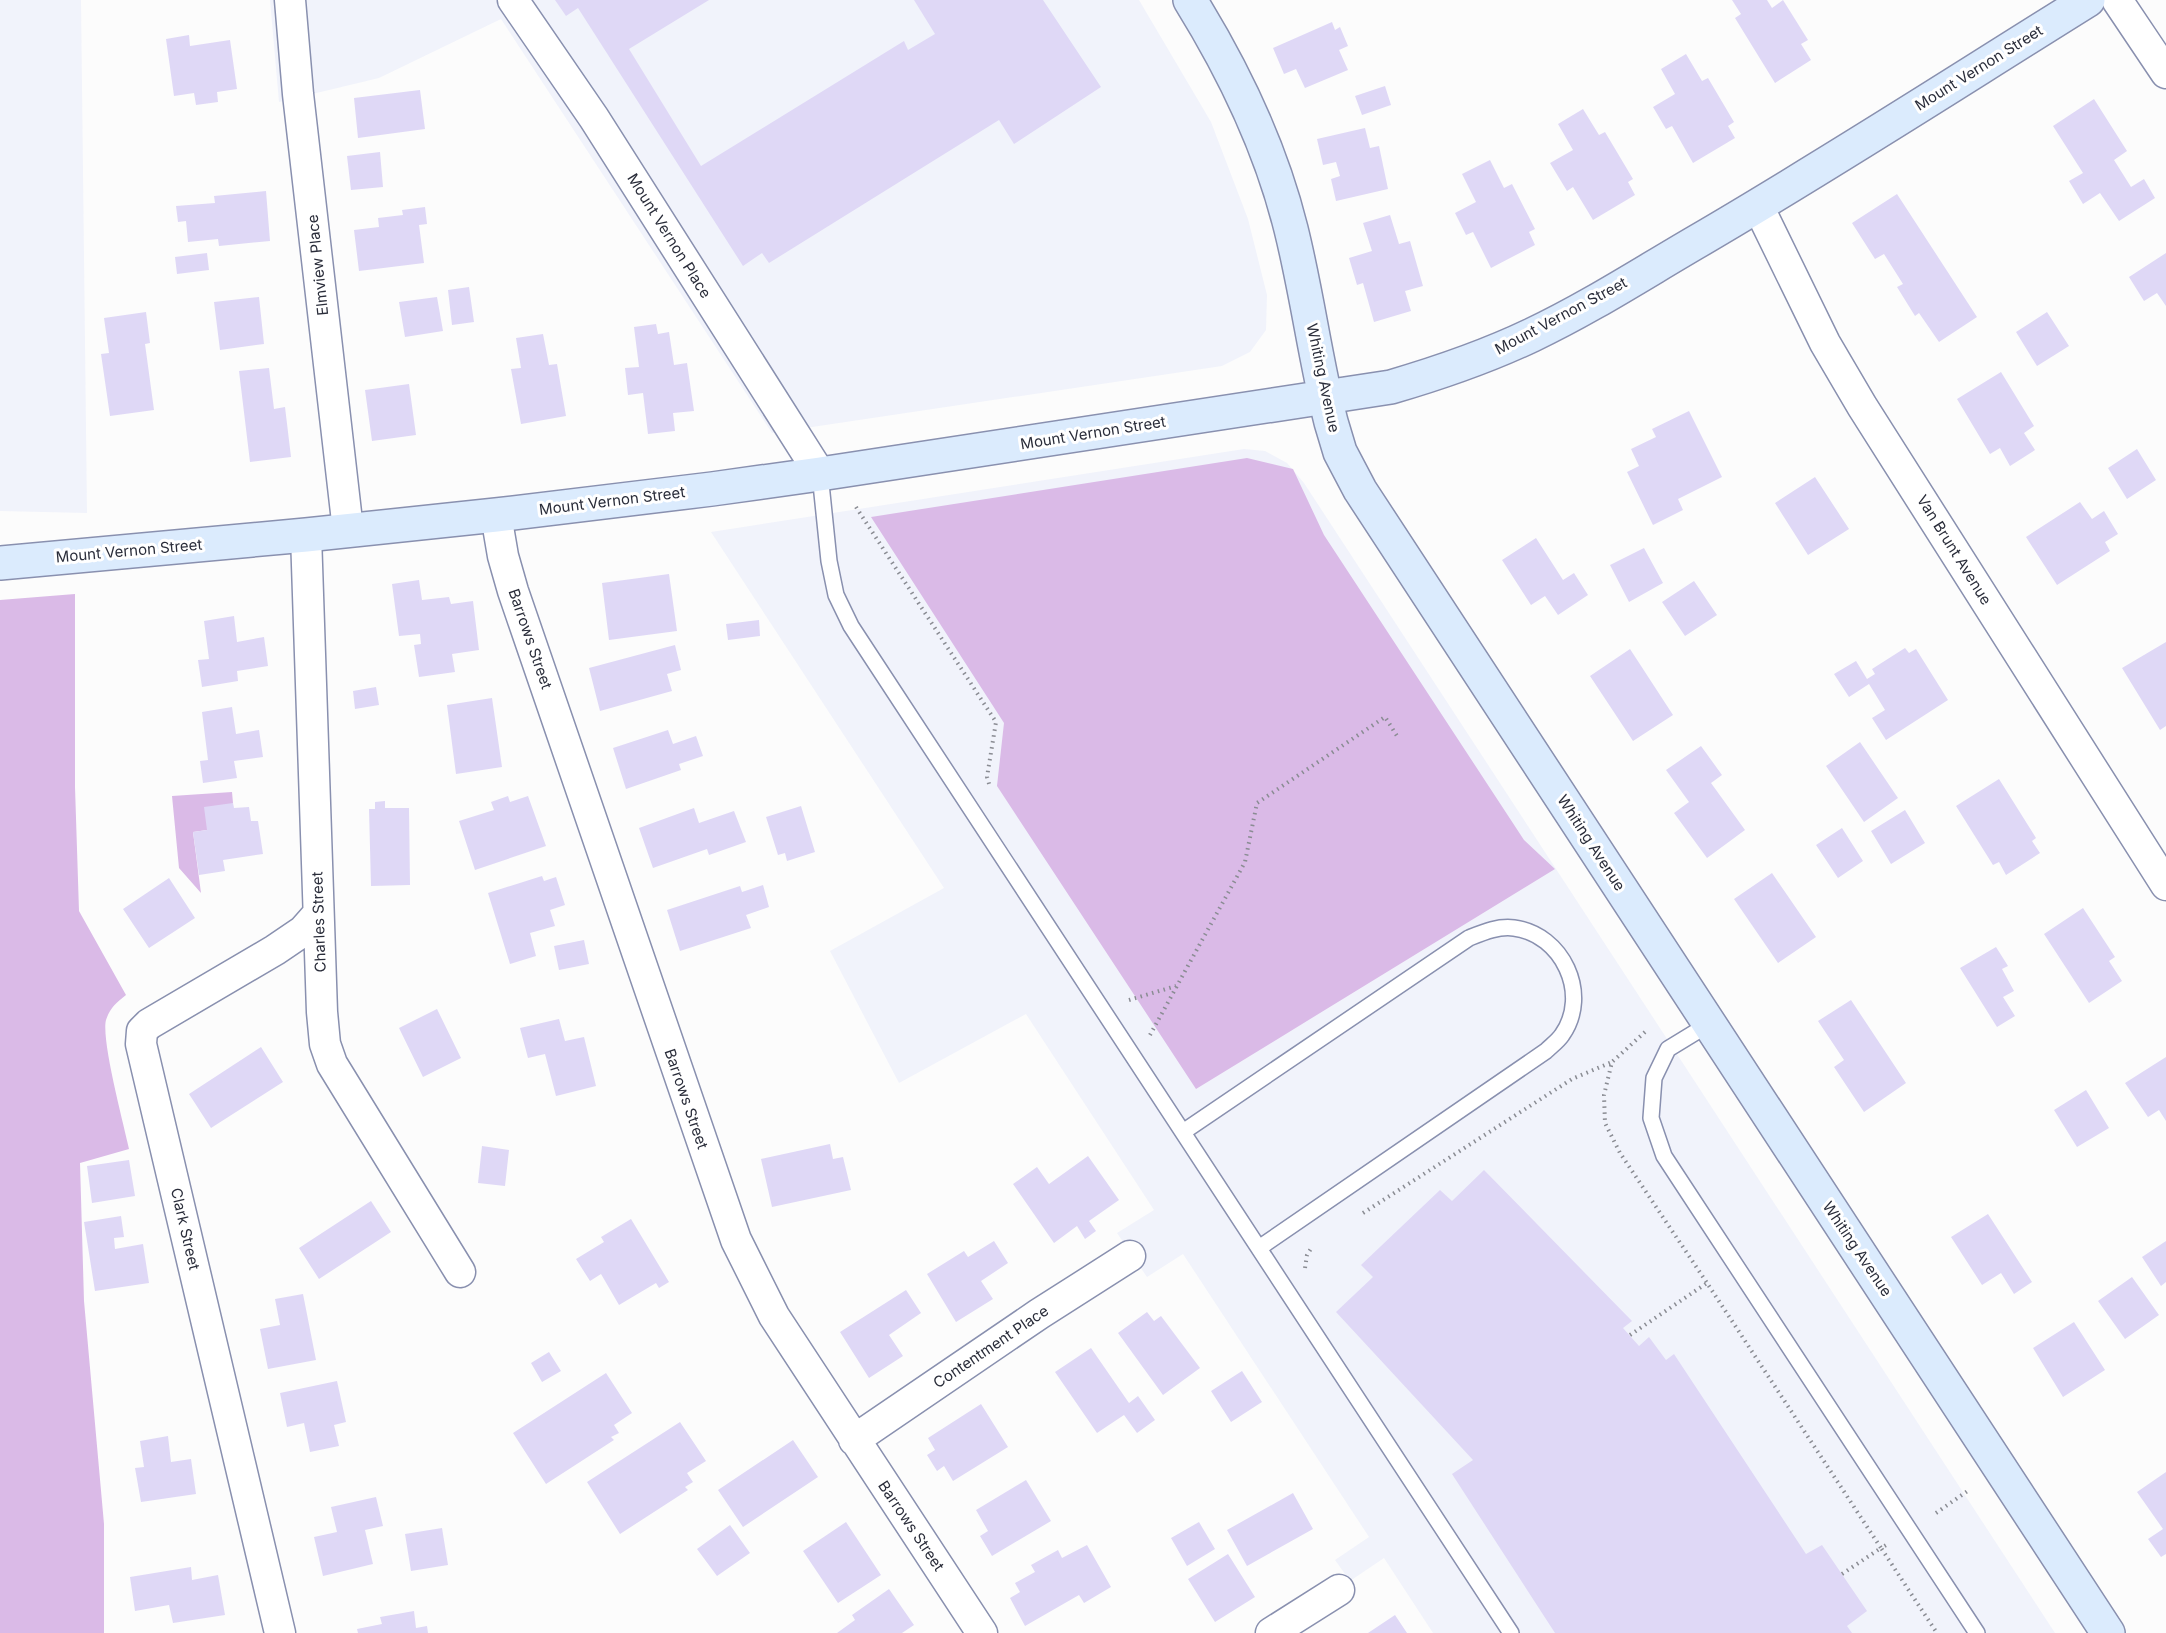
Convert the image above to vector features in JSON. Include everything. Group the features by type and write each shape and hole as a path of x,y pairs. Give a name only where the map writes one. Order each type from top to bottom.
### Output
{"street":[{"name":"Elmview Place","path":"290,0 348,530"},
{"name":"Mount Vernon Place","path":"513,0 594,118 820,474"},
{"name":"Whiting Avenue","path":"1190,0 1211,33 1242,93 1270,157 1291,229 1325,397 1340,452 1360,490 2108,1633"},
{"name":"Mount Vernon Street","path":"0,563 496,515 820,474 1391,387 1439,373 1531,336 1577,312 1758,206 2088,0"},
{"path":"2117,0 2166,73"},
{"name":"Van Brunt Avenue","path":"1758,206 1820,332 1862,406 2166,885"},
{"name":"Barrows Street","path":"496,515 503,556 513,591 736,1240 774,1316 982,1633"},
{"name":"Charles Street","path":"306,535 318,914 325,1044 332,1064 460,1272"},
{"name":"Clark Street","path":"280,1633 141,1044 142,1031 149,1024 275,950 303,931 318,914"},
{"name":"Contentment Place","path":"854,1440 1039,1314 1130,1256"},
{"path":"1271,1633 1340,1590"}],"lane":[{"path":"820,474 829,561 836,595 851,626 1511,1633"},
{"path":"1183,1132 1469,938 1491,929 1514,928 1536,935 1555,948 1568,968 1574,990 1572,1014 1563,1035 1546,1051 1259,1248"},
{"path":"1709,1024 1668,1049 1654,1078 1651,1118 1664,1156 1977,1633"}],"path":[{"path":"856,507 996,722 987,777 992,790"},
{"path":"1144,1027 1150,1036 1245,862 1257,803 1385,717 1399,739"},
{"path":"1133,1009 1128,1000 1177,986"},
{"path":"1363,1213 1572,1079 1612,1062"},
{"path":"1305,1272 1307,1255 1313,1245"},
{"path":"1630,1335 1707,1283 1937,1633"},
{"path":"1936,1513 1969,1490"},
{"path":"1842,1574 1889,1543"}],"shaded area":[{"path":"0,0 81,0 87,513 0,511"},
{"path":"270,0 1139,0 1211,122 1248,219 1267,295 1266,330 1250,352 1222,366 772,433 501,19 379,78 279,102"},
{"path":"1244,449 1265,451 1287,463 1304,483 2055,1633 1433,1633 1384,1558 1350,1581 1335,1560 1369,1537 1183,1254 1147,1277 1117,1233 1154,1210 1026,1014 899,1083 830,951 944,888 711,532"},
{"path":"1247,458 1293,469 1324,535 1524,840 1555,869 1196,1089 997,786 1004,723 871,517"},
{"path":"75,594 75,787 79,911 126,995 109,1012 105,1030 129,1149 80,1163 84,1301 104,1524 104,1633 0,1633 0,600"},
{"path":"232,792 233,803 207,830 193,832 201,893 179,868 172,796"}],"building":[{"path":"555,0 709,0 629,49 701,166 904,41 908,50 935,34 914,0 1043,0 1101,87 1014,144 999,120 769,263 762,253 743,266 578,8 566,16"},
{"path":"1732,0 1767,0 1772,8 1783,0 1808,40 1801,44 1811,60 1775,83 1735,18 1741,14"},
{"path":"1332,22 1335,30 1340,27 1348,46 1339,50 1348,70 1305,88 1296,69 1284,74 1273,48"},
{"path":"189,35 190,46 230,40 237,89 217,92 218,102 196,105 194,93 174,96 166,39"},
{"path":"1686,54 1702,81 1708,78 1734,122 1728,126 1735,138 1693,163 1672,126 1666,129 1653,107 1675,94 1661,69"},
{"path":"1385,86 1391,105 1362,115 1355,96"},
{"path":"420,90 425,129 358,138 354,98"},
{"path":"2094,99 2127,151 2114,160 2131,187 2144,179 2155,198 2119,221 2100,193 2083,204 2069,181 2083,173 2053,126"},
{"path":"1583,109 1599,135 1605,132 1633,179 1628,182 1635,195 1593,220 1573,187 1567,191 1550,163 1573,150 1558,124"},
{"path":"1365,128 1370,148 1379,146 1388,189 1336,201 1331,179 1340,176 1336,162 1323,165 1317,139"},
{"path":"380,152 383,187 351,190 347,156"},
{"path":"1490,160 1504,188 1512,184 1535,229 1529,232 1535,245 1491,268 1473,232 1466,235 1455,213 1476,202 1462,174"},
{"path":"266,191 270,241 219,246 218,239 188,242 186,221 178,222 176,206 215,203 214,196"},
{"path":"1897,194 1977,317 1939,342 1919,313 1915,316 1897,287 1903,284 1884,254 1875,259 1852,223"},
{"path":"425,207 427,224 419,225 424,263 359,271 354,230 379,227 378,218 403,215 402,210"},
{"path":"1390,215 1399,244 1410,241 1423,286 1405,291 1411,311 1374,322 1363,283 1357,285 1349,258 1372,251 1363,223"},
{"path":"207,253 209,270 177,274 175,257"},
{"path":"2166,253 2166,306 2157,293 2144,301 2129,277"},
{"path":"469,287 474,322 452,325 448,290"},
{"path":"259,297 264,344 220,350 214,302"},
{"path":"437,297 443,331 405,337 399,302"},
{"path":"146,312 150,343 145,344 154,410 110,416 101,354 109,353 104,318"},
{"path":"2047,312 2069,346 2037,366 2016,332"},
{"path":"656,324 658,334 669,332 674,365 687,363 694,411 673,413 675,431 648,434 643,393 628,395 625,368 639,367 634,327"},
{"path":"543,334 549,365 557,364 566,416 521,424 511,369 521,368 516,338"},
{"path":"269,368 274,409 285,407 291,457 250,462 239,371"},
{"path":"2001,372 2034,426 2024,433 2035,450 2010,466 2000,448 1990,454 1957,399"},
{"path":"409,384 416,435 372,441 365,390"},
{"path":"1689,411 1722,477 1678,499 1683,510 1653,525 1627,472 1639,466 1631,449 1656,437 1652,429"},
{"path":"2137,449 2156,480 2127,499 2108,468"},
{"path":"1815,477 1849,529 1808,555 1775,503"},
{"path":"2080,502 2092,519 2104,511 2118,534 2105,542 2110,551 2057,585 2026,537"},
{"path":"1536,538 1563,580 1574,573 1588,595 1558,615 1545,596 1531,605 1502,560"},
{"path":"1644,548 1663,583 1629,602 1610,565"},
{"path":"669,574 677,631 609,640 602,583"},
{"path":"419,580 422,600 449,597 451,604 473,601 479,650 452,654 455,672 419,677 414,645 421,644 420,634 399,636 392,584"},
{"path":"1694,581 1717,615 1685,636 1662,602"},
{"path":"234,616 237,642 264,637 268,666 237,671 238,681 202,687 198,660 209,659 204,621"},
{"path":"759,620 760,636 728,640 726,624"},
{"path":"2166,642 2166,726 2160,730 2122,668"},
{"path":"675,645 681,670 667,674 672,691 600,711 589,668"},
{"path":"1905,648 1909,653 1916,649 1948,700 1886,740 1872,718 1885,710 1869,684 1849,697 1834,674 1856,661 1867,679 1875,674 1872,669"},
{"path":"1630,649 1673,715 1633,741 1590,676"},
{"path":"376,687 379,705 355,709 353,691"},
{"path":"492,698 502,767 456,774 447,705"},
{"path":"232,707 236,734 259,730 263,757 234,761 237,778 203,783 200,761 208,760 202,712"},
{"path":"668,730 673,744 696,736 703,756 679,764 681,770 626,789 613,748"},
{"path":"1860,742 1898,798 1864,822 1826,766"},
{"path":"1701,746 1722,775 1711,783 1745,830 1707,858 1674,813 1689,802 1666,770"},
{"path":"1999,779 2036,838 2032,841 2040,853 2006,875 1999,862 1993,865 1956,806"},
{"path":"508,796 510,802 528,796 546,846 475,870 459,821 494,810 491,802"},
{"path":"385,801 385,808 409,808 410,885 371,886 369,809 375,809 375,802"},
{"path":"233,803 234,808 249,807 251,821 258,821 263,854 223,860 225,871 199,875 193,832 207,830 204,807"},
{"path":"801,806 815,852 787,861 785,853 778,855 766,817"},
{"path":"694,808 699,823 734,811 746,842 709,855 707,849 653,868 639,828"},
{"path":"1905,810 1925,843 1891,864 1871,831"},
{"path":"1842,828 1863,861 1838,878 1816,845"},
{"path":"1772,873 1816,937 1778,963 1734,899"},
{"path":"542,876 544,881 556,877 565,905 550,910 555,926 530,933 536,956 510,964 488,893"},
{"path":"169,878 195,918 149,948 123,909"},
{"path":"763,885 769,907 746,915 751,928 680,951 667,910 740,886 742,892"},
{"path":"2083,908 2115,957 2109,961 2122,981 2089,1003 2044,934"},
{"path":"584,940 589,964 559,970 554,946"},
{"path":"1996,947 2008,966 2002,969 2014,991 2003,997 2015,1016 1997,1027 1960,968"},
{"path":"1851,1000 1906,1083 1864,1112 1834,1067 1844,1060 1818,1021"},
{"path":"437,1009 461,1058 423,1077 399,1028"},
{"path":"559,1019 565,1041 584,1037 596,1086 556,1096 545,1054 528,1058 520,1028"},
{"path":"261,1047 283,1082 211,1128 189,1094"},
{"path":"2166,1057 2166,1121 2159,1110 2148,1117 2125,1083"},
{"path":"2086,1090 2109,1128 2077,1147 2054,1110"},
{"path":"830,1144 833,1159 843,1157 851,1190 772,1207 761,1159"},
{"path":"482,1146 509,1150 505,1186 478,1183"},
{"path":"1088,1156 1119,1200 1089,1221 1096,1231 1085,1239 1077,1226 1054,1243 1013,1184 1037,1167 1049,1184"},
{"path":"129,1160 135,1196 92,1203 87,1166"},
{"path":"1484,1170 1632,1321 1623,1328 1639,1346 1649,1337 1666,1360 1674,1354 1806,1554 1822,1545 1867,1611 1847,1626 1852,1633 1555,1633 1452,1474 1473,1460 1336,1312 1373,1277 1361,1265 1440,1190 1452,1201"},
{"path":"371,1201 391,1232 319,1279 299,1248"},
{"path":"1988,1214 2032,1282 2014,1294 2001,1273 1982,1285 1951,1237"},
{"path":"121,1216 124,1237 114,1238 115,1249 143,1244 149,1283 95,1291 84,1222"},
{"path":"631,1219 669,1282 659,1288 656,1283 619,1305 601,1274 590,1281 576,1259 604,1242 601,1237"},
{"path":"994,1241 1008,1263 981,1281 993,1299 956,1322 927,1274 964,1251 968,1257"},
{"path":"2166,1241 2166,1282 2161,1286 2142,1257"},
{"path":"2132,1277 2159,1315 2125,1339 2098,1301"},
{"path":"906,1290 921,1313 889,1335 903,1356 869,1378 840,1332"},
{"path":"303,1294 316,1360 268,1369 260,1329 280,1325 275,1299"},
{"path":"1147,1312 1154,1321 1161,1316 1200,1368 1163,1395 1118,1333"},
{"path":"2074,1322 2105,1370 2063,1397 2033,1348"},
{"path":"1091,1348 1129,1403 1138,1396 1155,1420 1137,1433 1124,1415 1097,1433 1055,1372"},
{"path":"549,1352 561,1371 542,1382 531,1363"},
{"path":"1242,1371 1262,1402 1231,1422 1211,1391"},
{"path":"606,1373 632,1413 614,1425 619,1433 611,1437 614,1440 546,1484 513,1433"},
{"path":"337,1381 346,1422 334,1425 339,1446 310,1452 304,1423 287,1427 280,1393"},
{"path":"981,1404 1008,1447 953,1481 944,1466 937,1471 927,1455 935,1450 928,1438"},
{"path":"680,1422 706,1461 687,1473 693,1482 685,1487 688,1490 620,1534 587,1482"},
{"path":"168,1436 171,1462 191,1459 196,1494 141,1502 135,1468 144,1467 140,1441"},
{"path":"793,1440 818,1477 743,1527 718,1490"},
{"path":"2166,1472 2166,1554 2161,1557 2148,1539 2163,1529 2137,1492"},
{"path":"1026,1480 1051,1521 992,1556 980,1536 988,1531 976,1510"},
{"path":"1293,1493 1313,1529 1247,1566 1227,1530"},
{"path":"376,1497 383,1526 365,1530 373,1564 323,1576 314,1537 337,1532 331,1507"},
{"path":"846,1522 881,1575 838,1603 803,1551"},
{"path":"1199,1522 1215,1549 1187,1566 1171,1538"},
{"path":"730,1525 750,1553 717,1576 697,1549"},
{"path":"442,1528 448,1565 411,1571 405,1534"},
{"path":"1087,1545 1111,1587 1084,1603 1079,1595 1025,1626 1010,1598 1020,1592 1015,1583 1035,1572 1031,1565 1058,1550 1062,1558"},
{"path":"1228,1554 1255,1597 1215,1622 1188,1579"},
{"path":"191,1567 192,1580 218,1575 225,1615 173,1623 169,1605 135,1611 130,1577"},
{"path":"889,1589 914,1625 902,1633 837,1633 855,1620 852,1615"},
{"path":"414,1611 416,1628 427,1626 428,1633 358,1633 357,1629 382,1624 380,1617"},
{"path":"1395,1615 1407,1633 1368,1633"}]}
